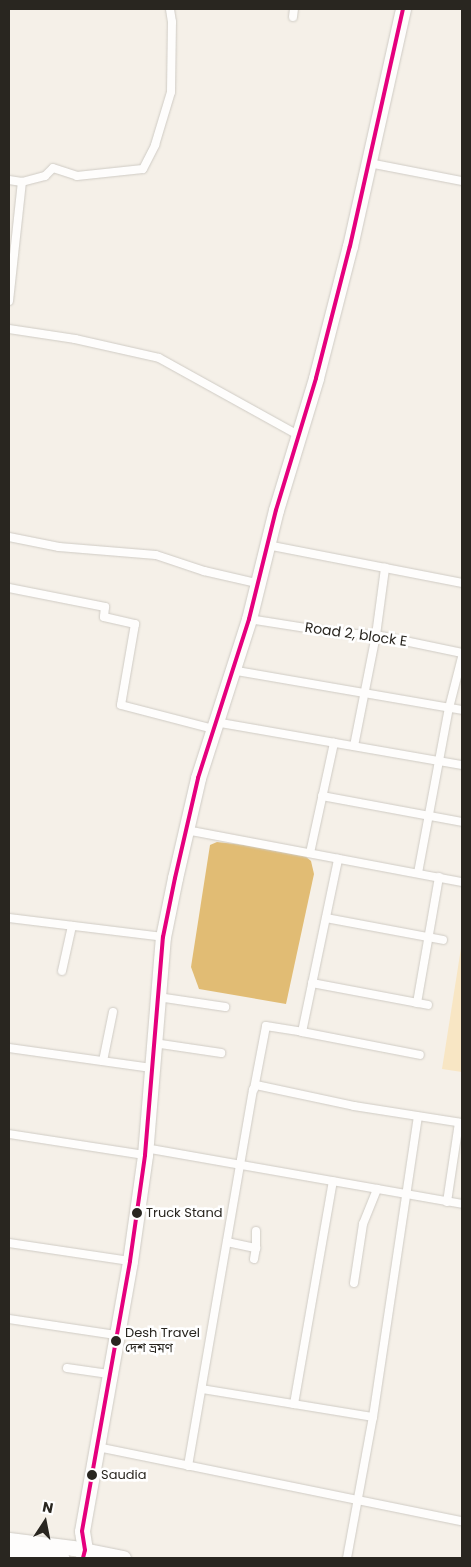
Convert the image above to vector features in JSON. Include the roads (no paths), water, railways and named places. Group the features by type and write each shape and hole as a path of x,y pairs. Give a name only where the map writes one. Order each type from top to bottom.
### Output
{"highway":[{"path":"78,1554 130,1260 145,1151 163,938 186,830 214,725 249,619 266,545 348,255 403,9"},
{"path":"9,1540 78,1554 123,1558"},
{"path":"9,1551 61,1558"}],"street":[{"path":"9,180 22,182 45,176 53,168 77,176 143,169 155,146 171,92 172,22 170,9"},
{"path":"368,163 462,181"},
{"path":"9,301 22,182"},
{"path":"9,329 75,339 159,358 298,435"},
{"path":"9,537 59,547 156,555 204,571 256,582"},
{"path":"266,545 462,582"},
{"path":"354,746 376,635 385,568"},
{"path":"9,588 105,607 104,617 135,624 121,705 214,725 462,764"},
{"name":"Road 2, block E","path":"249,619 337,633 376,635 462,655"},
{"path":"418,873 449,708 462,655"},
{"path":"231,670 462,710"},
{"path":"310,854 334,743"},
{"path":"322,796 462,822"},
{"path":"186,830 462,882"},
{"path":"302,1032 338,858"},
{"path":"418,1003 439,877"},
{"path":"9,918 163,938"},
{"path":"326,918 443,940"},
{"path":"62,971 72,926"},
{"path":"312,984 428,1005"},
{"path":"158,997 225,1007"},
{"path":"103,1061 113,1012"},
{"path":"188,1466 266,1026 420,1055"},
{"path":"154,1043 221,1053"},
{"path":"9,1050 152,1068"},
{"path":"254,1089 256,1085 263,1085 354,1106 460,1123 447,1202"},
{"path":"347,1558 373,1416 418,1117"},
{"path":"9,1134 241,1163 462,1204"},
{"path":"294,1404 333,1181"},
{"path":"354,1283 363,1224 377,1189"},
{"path":"254,1258 256,1232"},
{"path":"227,1242 256,1248"},
{"path":"9,1243 130,1260"},
{"path":"9,1319 116,1335"},
{"path":"67,1368 109,1374"},
{"path":"202,1389 373,1416"},
{"path":"96,1447 462,1521"}],"place":[{"name":"Truck Stand","path":"137,1213"},
{"name":"Desh Travel দেশ ভ্রমণ","path":"116,1341"},
{"name":"Saudia","path":"92,1475"}]}
